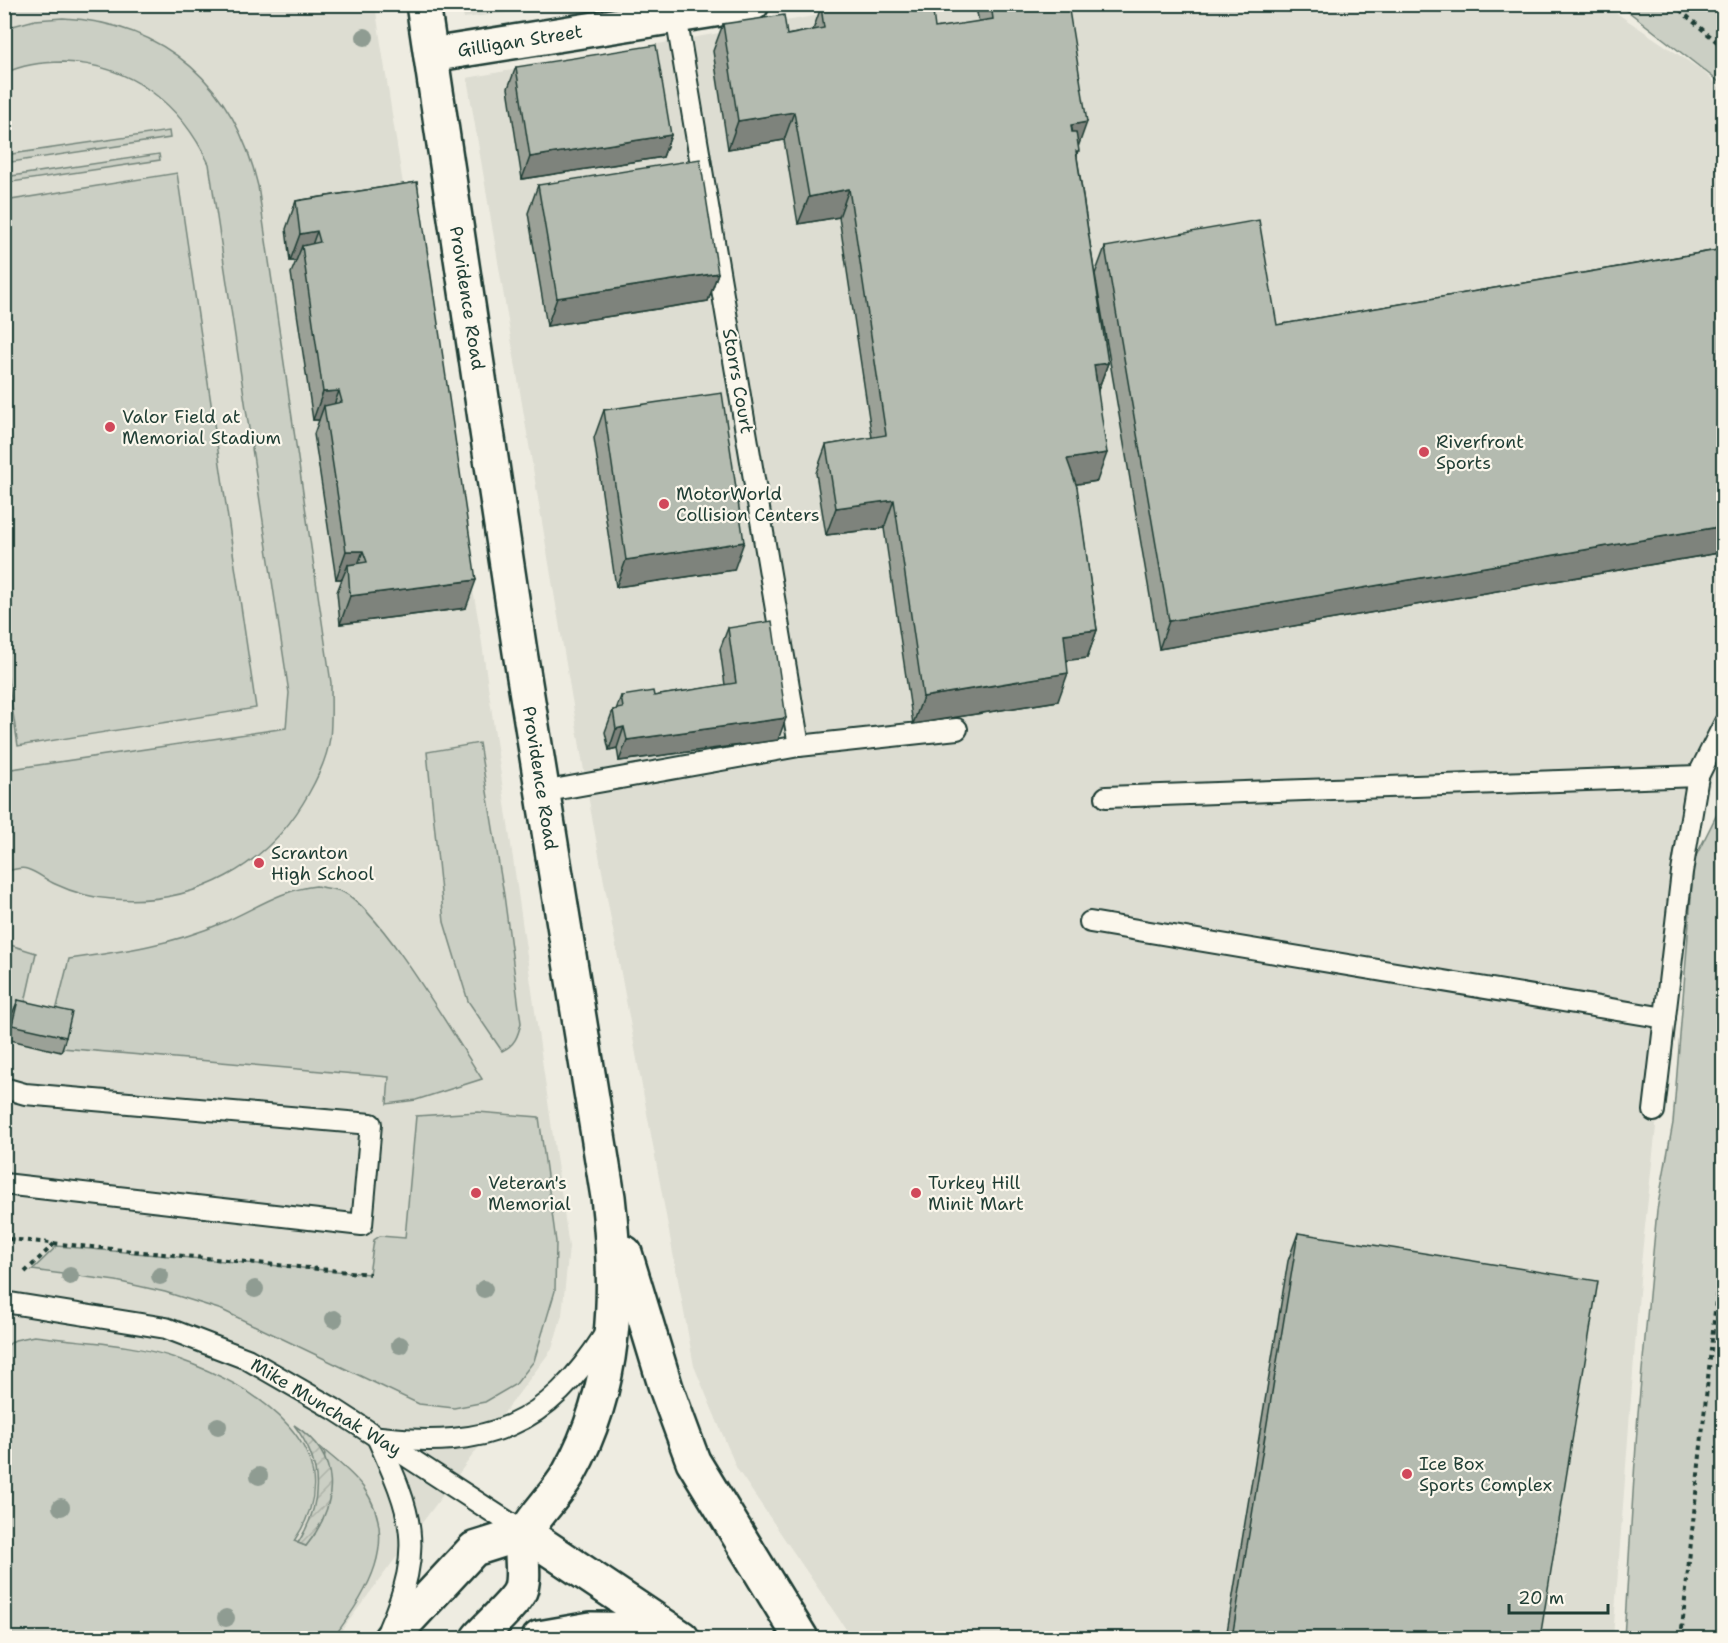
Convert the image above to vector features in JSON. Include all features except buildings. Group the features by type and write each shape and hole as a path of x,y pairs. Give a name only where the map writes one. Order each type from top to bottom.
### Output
{"main road":[{"name":"Providence Road","path":"423,4 542,792 608,1197 615,1283 613,1321 601,1398 582,1447 554,1497 525,1533"},
{"name":"Gilligan Street","path":"430,55 752,4"},
{"path":"608,1197 666,1388 693,1461 801,1638"},
{"path":"525,1533 675,1634"},
{"path":"391,1638 474,1548 525,1533"},
{"path":"478,1638 520,1591 525,1533"},
{"path":"539,1638 591,1629 675,1634"}],"lane":[{"name":"Storrs Court","path":"676,16 799,746"},
{"path":"1654,1111 1682,873 1698,776 1724,724"},
{"path":"542,792 799,746 957,729"},
{"path":"1106,797 1698,776"},
{"path":"1090,922 1665,1018"},
{"path":"4,1088 26,1094 371,1124 362,1225 4,1184"},
{"name":"Mike Munchak Way","path":"4,1302 126,1319 166,1328 203,1341 290,1381 525,1533"},
{"path":"384,1638 405,1588 412,1553 405,1506 377,1437 442,1442 489,1435 515,1424 564,1391 584,1368 613,1321"}],"path":[{"path":"1673,4 1724,48"},
{"path":"1681,1638 1724,1224"},
{"path":"9,1239 370,1274"},
{"path":"25,1272 55,1243"}],"shaded area":[{"path":"461,4 571,5 464,18"},
{"path":"1603,4 1703,71 1723,91 1723,745 1686,857 1642,1253 1613,1638 852,1638 737,1469 694,1366 591,812 467,78 876,5"},
{"name":"Scranton High School","path":"5,5 375,5 407,210 480,630 569,1247 562,1315 552,1349 336,1638 5,1638"},
{"path":"1620,5 1723,5 1723,85"},
{"path":"63,18 100,23 134,32 164,47 190,66 213,90 232,118 247,150 258,186 331,683 329,745 319,774 292,819 273,841 227,876 200,888 172,896 143,899 105,898 62,887 25,868 5,872 5,770 286,728 289,693 209,164 184,123 151,91 132,79 88,64 63,62 33,65 5,73 5,28 35,20"},
{"path":"169,131 170,138 5,163 5,155"},
{"path":"159,154 160,160 5,183 5,177"},
{"name":"Valor Field at Memorial Stadium","path":"177,173 256,708 18,746 4,654 5,201"},
{"path":"479,743 504,895 521,1023 515,1040 502,1051 468,1001 444,922 427,752"},
{"path":"1723,792 1723,1638 1624,1638 1638,1413 1657,1210 1673,1123 1694,860 1717,814"},
{"path":"316,886 343,892 359,904 377,923 417,977 482,1079 416,1100 387,1104 389,1077 62,1048 67,1027 53,1023 69,959 166,942 222,923 279,896"},
{"path":"4,943 36,953 22,1016 8,1033 4,1031"},
{"path":"478,1112 539,1117 556,1242 555,1291 534,1361 516,1384 485,1402 454,1408 419,1404 222,1310 165,1292 116,1281 32,1270 57,1246 369,1274 374,1240 380,1236 405,1238 416,1116"},
{"path":"34,1336 125,1346 178,1359 237,1385 265,1404 288,1425 305,1450 313,1477 310,1508 294,1541 306,1546 315,1534 325,1454 319,1446 353,1476 363,1487 374,1507 379,1527 379,1546 375,1566 367,1585 333,1638 5,1638 4,1348 15,1340"},
{"path":"294,1425 310,1437 321,1451 328,1466 330,1482 325,1514 306,1546 298,1543 312,1513 316,1483 315,1468 304,1439"}],"place":[{"name":"Valor Field at Memorial Stadium","path":"110,427"},
{"name":"Riverfront Sports","path":"1424,452"},
{"name":"MotorWorld Collision Centers","path":"664,504"},
{"name":"Scranton High School","path":"259,863"},
{"name":"Veteran's Memorial","path":"476,1193"},
{"name":"Turkey Hill Minit Mart","path":"916,1193"},
{"name":"Ice Box Sports Complex","path":"1407,1474"}]}
